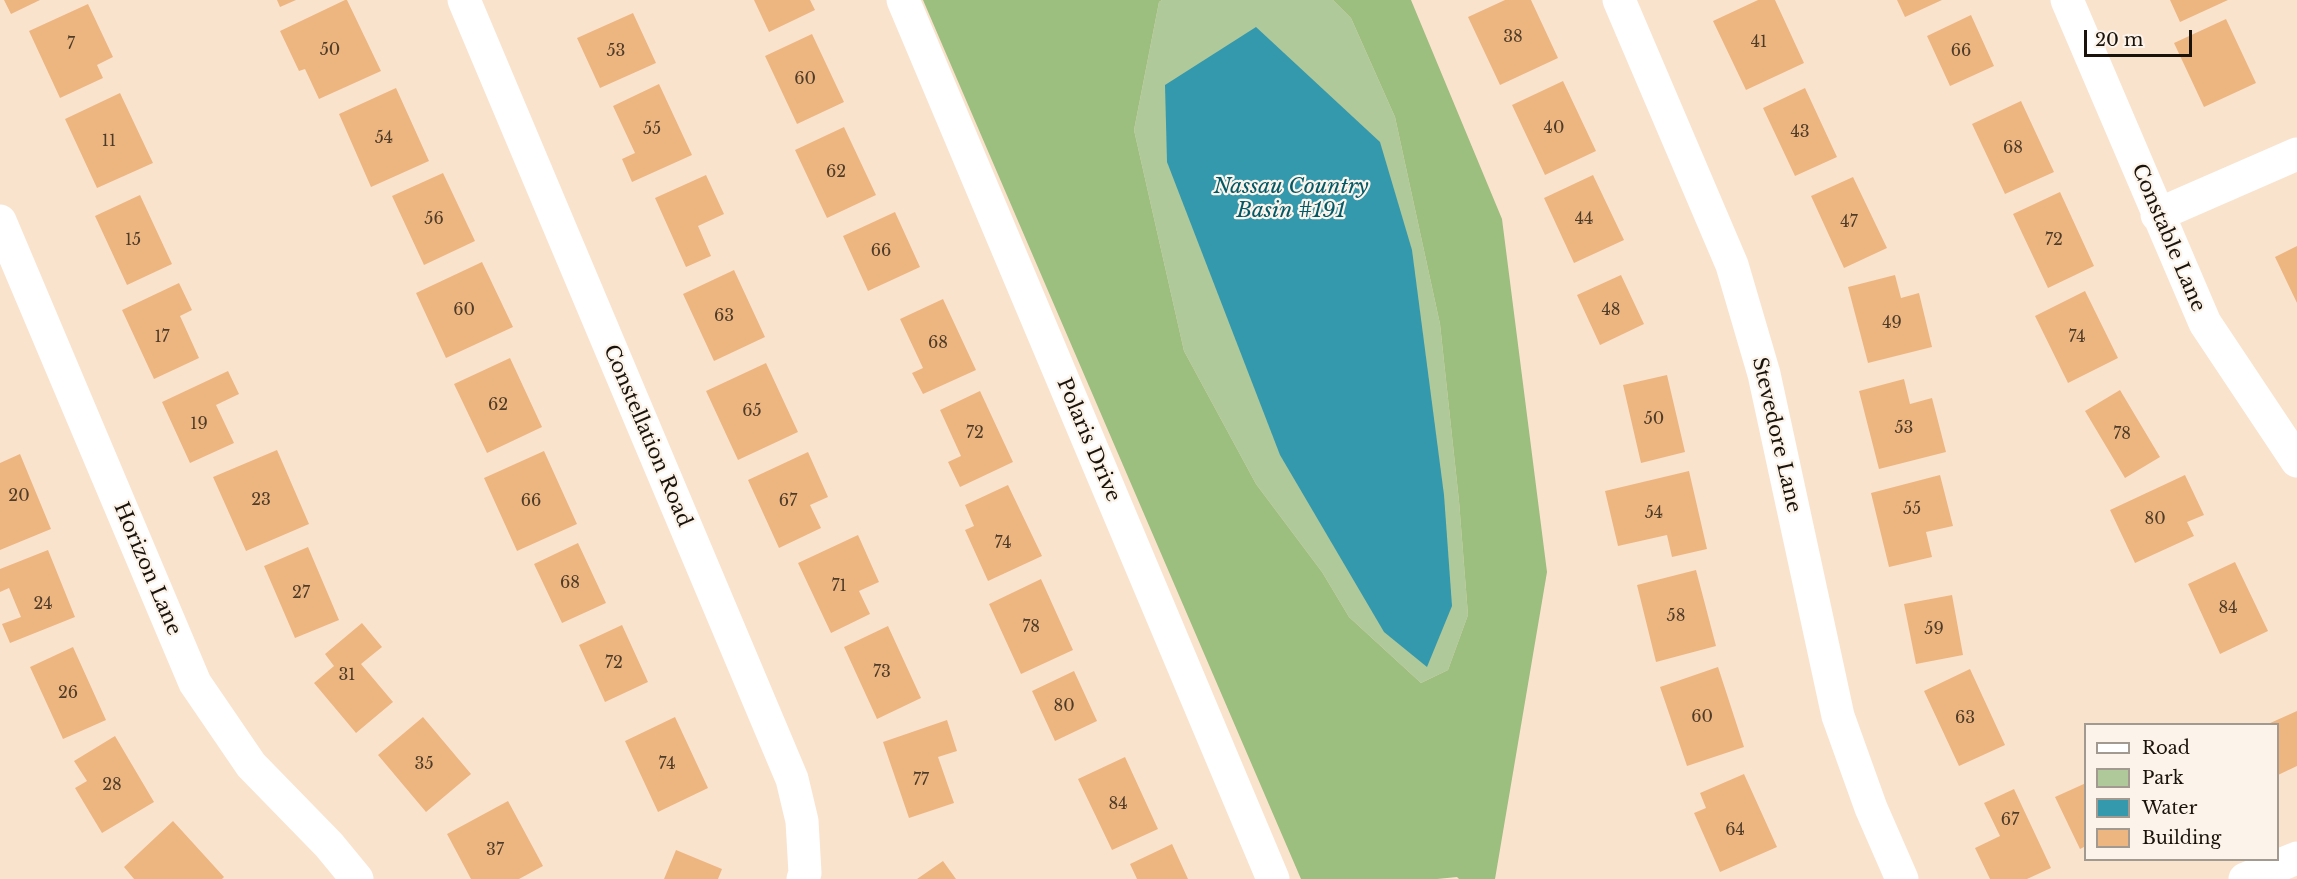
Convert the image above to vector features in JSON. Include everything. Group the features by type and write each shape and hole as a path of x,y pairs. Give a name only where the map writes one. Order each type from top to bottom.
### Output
{"street":[{"name":"Constellation Road","path":"464,0 792,779 802,821 803,879"},
{"name":"Polaris Drive","path":"903,0 1273,879"},
{"name":"Stevedore Lane","path":"1619,0 1732,265 1764,374 1838,716 1871,808 1902,879"},
{"name":"Constable Lane","path":"2067,0 2205,323 2297,460"},
{"path":"2157,215 2297,154"},
{"name":"Horizon Lane","path":"0,221 195,683 251,765 329,845 357,879"},
{"path":"2245,879 2297,858"}],"green space":[{"path":"923,0 1162,0 1159,2 1134,130 1184,351 1256,484 1322,572 1349,617 1421,683 1448,670 1468,615 1459,501 1440,324 1395,117 1351,18 1333,0 1411,0 1502,219 1547,572 1495,879 1459,879 1457,877 1301,879"},
{"name":"Nassau Country Basin #191","path":"1162,0 1333,0 1351,18 1395,117 1440,324 1459,501 1468,615 1448,670 1421,683 1349,617 1322,572 1256,484 1184,351 1134,130 1159,2"}],"water":[{"name":"Nassau Country Basin #191","path":"1256,27 1380,142 1412,250 1444,495 1452,606 1427,667 1384,632 1280,455 1167,162 1165,85"}],"building":[{"path":"4,0 40,0 11,14"},
{"path":"277,0 296,0 280,7"},
{"path":"345,0 381,71 319,99 305,69 299,71 280,31"},
{"path":"754,0 810,0 815,10 769,32"},
{"path":"1505,0 1531,0 1558,58 1500,85 1468,17"},
{"path":"1758,0 1775,0 1804,63 1746,90 1713,21"},
{"path":"1897,0 1942,0 1905,17"},
{"path":"2170,0 2228,0 2180,22"},
{"path":"88,4 113,57 97,65 103,78 60,98 29,31"},
{"path":"633,13 656,63 600,88 577,38"},
{"path":"1971,15 1994,66 1950,86 1927,36"},
{"path":"2226,19 2256,83 2204,107 2174,43"},
{"path":"812,34 844,102 797,124 765,56"},
{"path":"1563,81 1596,151 1545,175 1512,105"},
{"path":"659,84 692,155 632,182 622,159 635,153 613,106"},
{"path":"396,88 429,161 371,187 339,114"},
{"path":"1805,88 1837,157 1795,176 1763,108"},
{"path":"120,93 153,163 97,188 65,119"},
{"path":"2021,101 2054,172 2005,194 1972,124"},
{"path":"844,127 876,195 827,218 795,150"},
{"path":"443,173 475,241 424,265 392,196"},
{"path":"706,175 724,214 698,226 711,256 686,267 655,198"},
{"path":"1593,175 1624,240 1574,263 1544,198"},
{"path":"1853,177 1887,248 1844,268 1811,196"},
{"path":"2060,192 2094,266 2048,288 2013,214"},
{"path":"140,195 172,264 127,285 95,216"},
{"path":"895,212 920,267 868,291 843,236"},
{"path":"2297,246 2297,303 2275,257"},
{"path":"482,262 513,327 446,358 416,293"},
{"path":"734,270 765,337 714,361 683,294"},
{"path":"1621,275 1644,324 1600,345 1577,295"},
{"path":"1895,275 1901,298 1919,293 1932,347 1868,363 1848,287"},
{"path":"179,283 192,310 180,316 199,358 154,379 122,310"},
{"path":"2085,291 2118,358 2068,383 2035,316"},
{"path":"943,299 976,370 923,394 912,373 923,368 900,319"},
{"path":"510,358 542,427 487,453 454,384"},
{"path":"766,363 798,432 738,460 706,391"},
{"path":"228,371 239,394 216,405 234,443 190,463 162,402"},
{"path":"1667,375 1685,452 1641,463 1623,385"},
{"path":"1904,379 1910,404 1932,398 1946,452 1879,469 1859,391"},
{"path":"2120,390 2160,457 2125,478 2085,411"},
{"path":"980,391 1013,462 960,487 948,462 961,456 940,410"},
{"path":"277,450 309,524 246,551 213,477"},
{"path":"544,451 577,524 517,551 484,478"},
{"path":"808,452 828,497 810,505 821,528 779,548 748,480"},
{"path":"20,454 51,529 0,550 0,463"},
{"path":"1689,471 1707,549 1672,557 1667,535 1618,546 1605,491"},
{"path":"1940,475 1953,526 1926,532 1932,557 1889,567 1871,493"},
{"path":"2185,475 2204,515 2187,522 2194,536 2135,563 2110,510"},
{"path":"1008,485 1042,556 988,581 965,530 974,526 965,505"},
{"path":"858,535 879,582 859,591 870,614 831,633 798,563"},
{"path":"578,543 606,603 562,623 534,564"},
{"path":"308,547 339,620 295,638 264,566"},
{"path":"48,550 75,617 10,643 2,624 21,617 9,588 0,592 0,569"},
{"path":"2235,562 2268,631 2220,654 2188,584"},
{"path":"1696,570 1716,646 1656,662 1637,585"},
{"path":"1041,579 1073,650 1021,674 989,604"},
{"path":"1952,595 1963,655 1916,664 1904,604"},
{"path":"362,623 382,647 361,664 393,702 356,733 314,683 334,666 325,654"},
{"path":"622,625 648,682 605,702 579,645"},
{"path":"888,626 921,698 877,719 844,647"},
{"path":"73,647 106,720 63,739 30,667"},
{"path":"1718,667 1744,747 1687,766 1660,687"},
{"path":"1970,669 2005,745 1959,766 1924,691"},
{"path":"1074,671 1097,721 1055,741 1032,691"},
{"path":"2297,711 2297,766 2279,775 2279,723 2270,723"},
{"path":"423,717 471,774 426,812 378,755"},
{"path":"675,717 708,788 658,812 625,741"},
{"path":"947,720 957,751 938,757 954,803 909,818 883,742"},
{"path":"115,736 154,802 102,833 75,788 87,781 74,761"},
{"path":"1125,757 1158,829 1112,850 1078,779"},
{"path":"1744,774 1777,847 1720,872 1694,813 1706,808 1700,793"},
{"path":"2084,784 2084,847 2080,849 2055,797"},
{"path":"2014,789 2051,868 2027,879 1990,879 1975,848 2000,836 1984,803"},
{"path":"508,801 543,866 519,879 471,879 447,834"},
{"path":"173,821 224,877 222,879 134,879 124,867"},
{"path":"1172,844 1188,879 1137,879 1130,864"},
{"path":"676,850 722,869 718,879 664,879"},
{"path":"943,861 956,879 917,879"}]}
